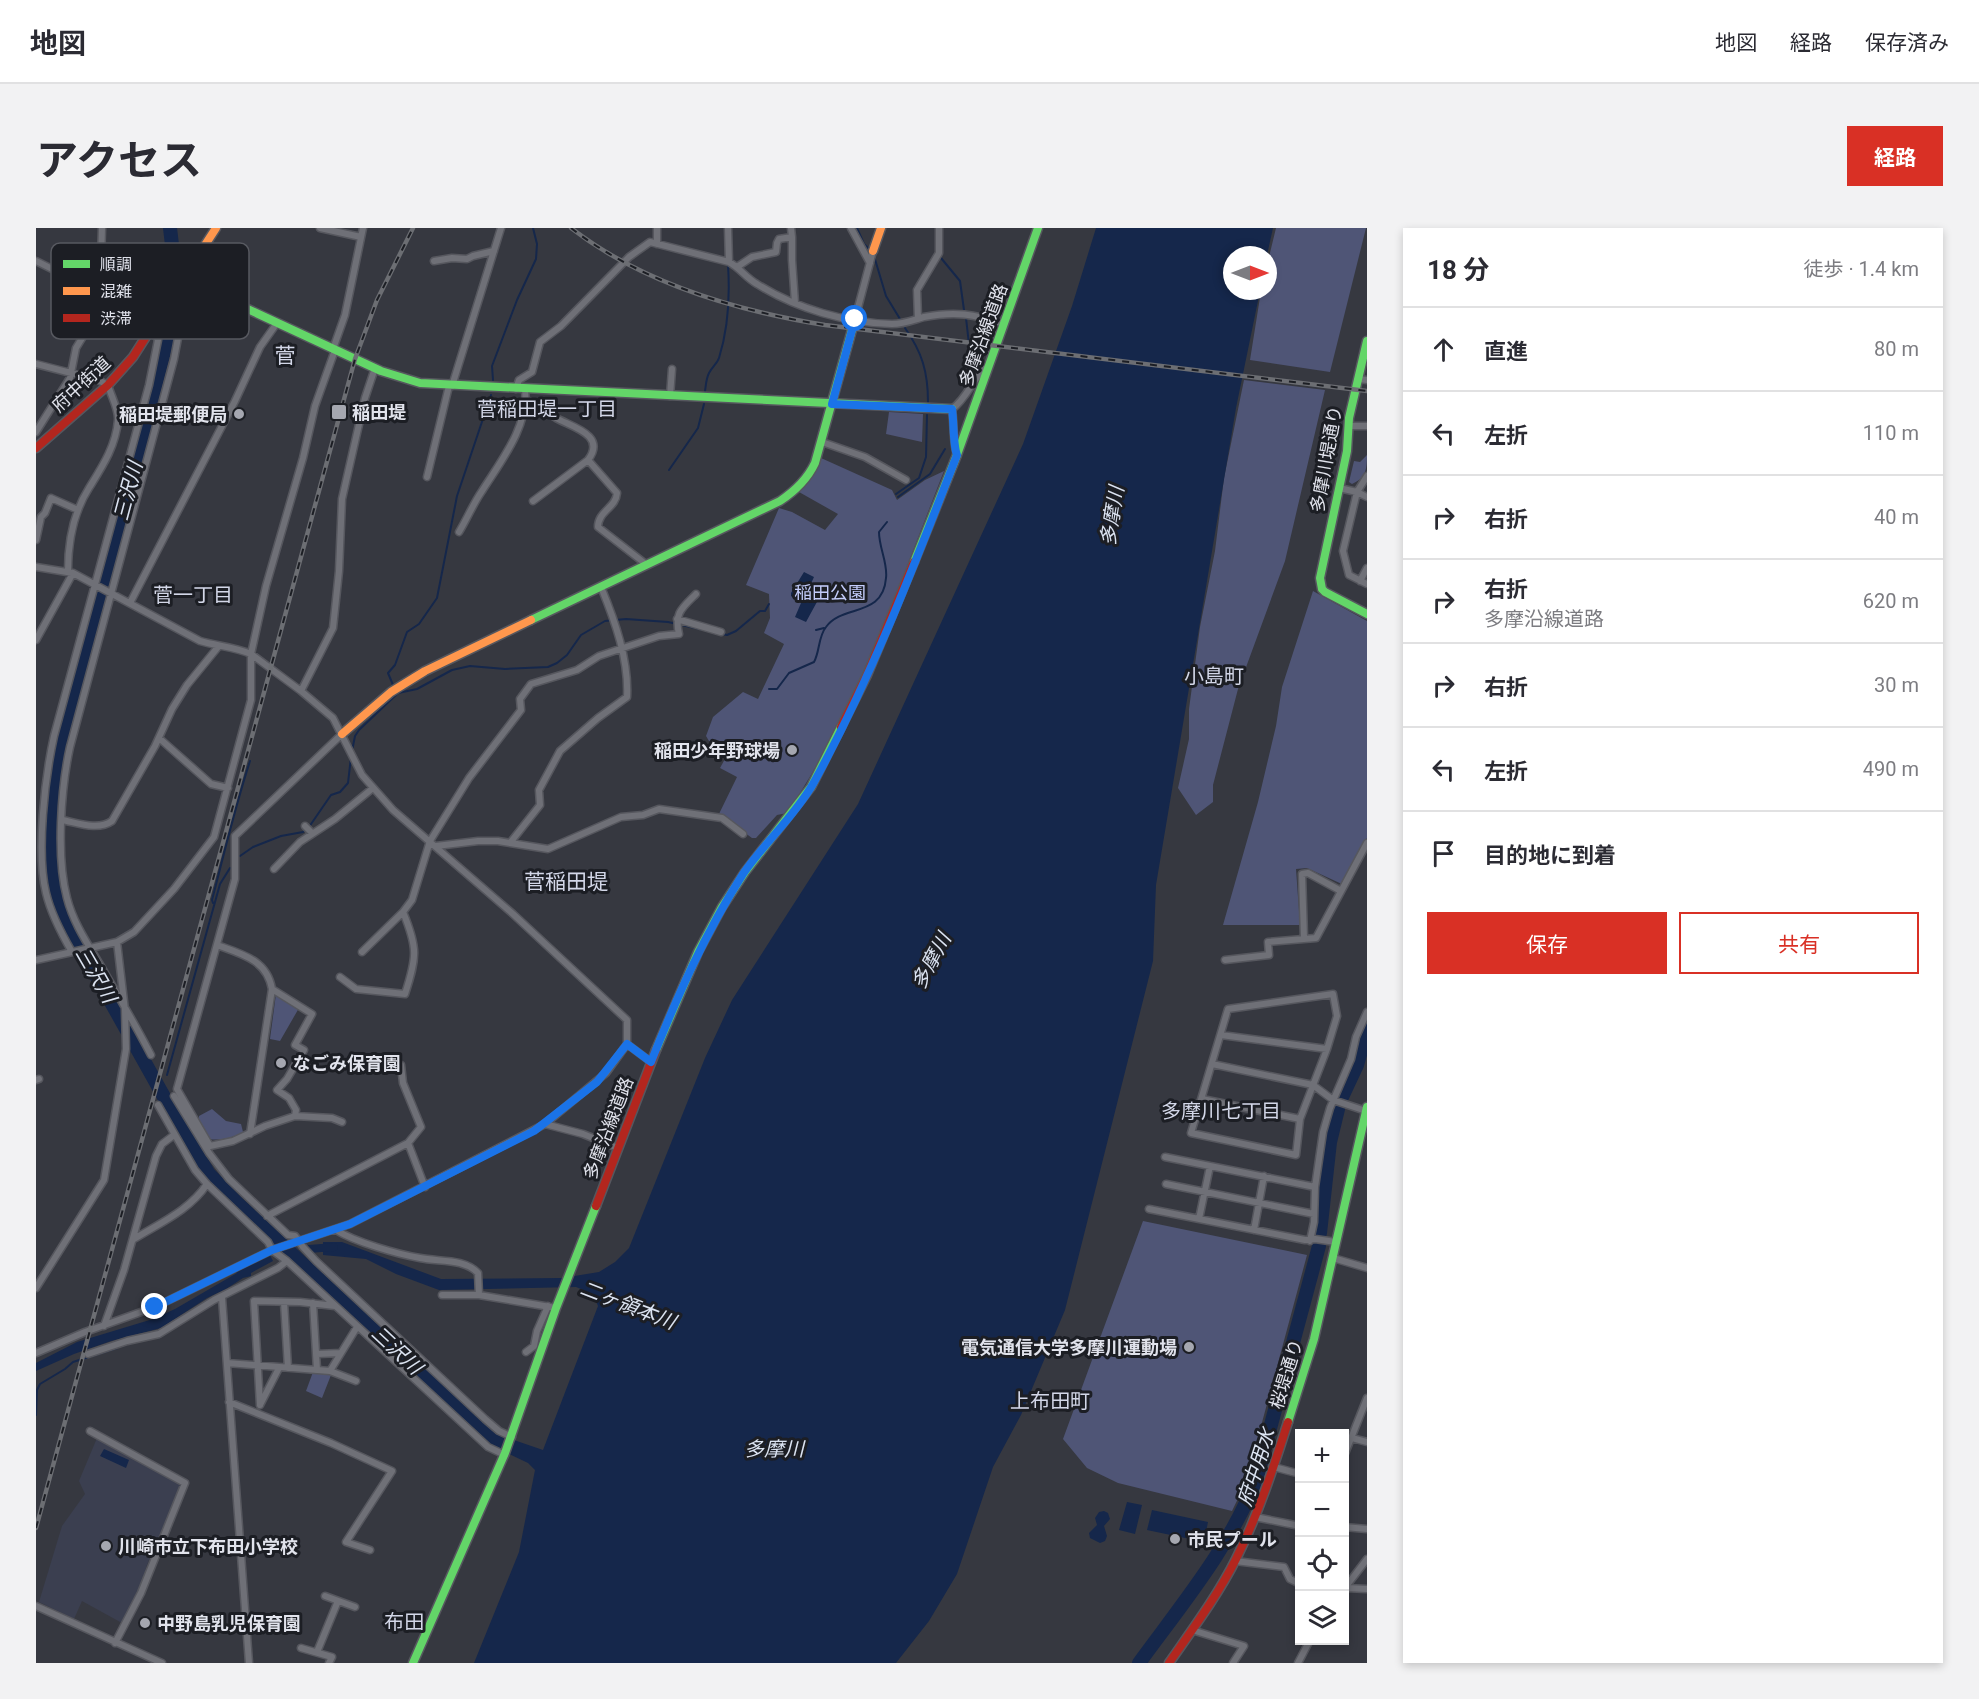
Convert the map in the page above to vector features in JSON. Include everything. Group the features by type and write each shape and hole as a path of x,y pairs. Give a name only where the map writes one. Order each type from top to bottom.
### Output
{"street":[{"path":"102,228 102,243"},
{"name":"府中街道","path":"207,243 216,228"},
{"path":"320,228 361,237"},
{"path":"36,960 117,942 134,932 174,889 214,837 251,700 251,654 266,586 303,458 315,406 345,315 363,228"},
{"path":"427,477 451,386 501,228"},
{"path":"657,228 657,244"},
{"path":"728,228 729,262"},
{"path":"791,228 795,303"},
{"path":"851,228 872,257"},
{"path":"342,1122 332,1118 295,1116 233,1141 210,1146 177,1089 234,879 235,836 342,734 391,692 425,671 780,501 796,490 812,471 822,442 881,228"},
{"path":"918,319 917,290 939,253 939,228"},
{"name":"多摩沿線道路","path":"414,1663 505,1454 554,1305 576,1258 651,1062 698,952 745,872 811,787 867,675 957,455 1038,228"},
{"path":"737,267 752,257 776,252 779,239 792,237"},
{"path":"533,501 588,460 594,445 586,433 527,400 519,380 532,372 538,346 546,336 561,326 640,248 650,242 729,262 737,267 745,277 760,286 824,315 892,324 955,313 968,313 1004,324"},
{"path":"434,261 453,258 467,260 473,256 494,251"},
{"path":"36,261 51,268"},
{"path":"249,311 375,368 420,383 451,386 952,409 962,401 982,370 988,367"},
{"path":"130,603 235,401 260,347 277,323"},
{"path":"36,429 70,378 76,348 82,339"},
{"name":"府中街道","path":"38,443 108,385 133,357 144,339"},
{"path":"72,952 55,923 45,891 42,859 46,778 50,753 149,385 157,339"},
{"path":"151,1055 74,918 62,879 62,820 68,756 179,339"},
{"name":"多摩川堤通り","path":"1367,341 1362,379 1348,426 1347,451 1320,582 1322,589 1328,594 1367,614"},
{"path":"36,364 108,385 118,418 115,439 78,510 69,535 70,572 36,640"},
{"path":"301,691 333,628 339,571 342,499 365,398 375,368"},
{"path":"669,396 672,369"},
{"path":"459,532 517,432 527,400"},
{"path":"952,409 955,426 954,448 957,455"},
{"path":"1348,426 1367,426"},
{"path":"822,442 865,458 906,480"},
{"path":"588,460 617,493 614,503 599,518 598,527 647,565"},
{"path":"1367,476 1357,492 1343,551 1349,575 1364,583 1367,568"},
{"path":"1339,488 1367,497"},
{"path":"36,540 41,517 51,498 78,510"},
{"path":"36,567 70,572 200,641 243,650 301,691 333,718 362,775 393,810 436,846 627,1020 627,1044 597,1082 545,1124 425,1187 336,1230 274,1250 155,1307 85,1332 36,1353"},
{"path":"510,843 540,806 539,790 560,751 598,718 627,697 628,676 614,620 601,587"},
{"path":"362,952 403,912 412,900 430,841 469,778 521,710 520,699 531,684 577,670 599,656 659,636 679,634 678,613 696,594"},
{"path":"677,622 721,632"},
{"path":"62,820 94,826 106,825 112,821 159,738 172,709 187,685 218,646"},
{"path":"159,738 211,784 228,788"},
{"path":"274,868 300,842 308,830 334,819 373,788"},
{"path":"436,846 478,841 548,849 621,817 643,815 659,809 722,818 743,834"},
{"path":"1225,960 1269,956 1268,942 1316,938 1367,843"},
{"path":"36,865 42,859"},
{"path":"1304,938 1302,874 1308,873 1341,891"},
{"path":"340,977 356,990 405,994 414,968 415,947 403,912"},
{"path":"36,1288 104,1180 126,1049 125,1010 117,942"},
{"path":"217,945 251,957 265,969 273,989 250,1134"},
{"path":"273,989 312,1014 295,1045 304,1050 287,1080 277,1089 289,1098 296,1110 295,1116"},
{"path":"1333,994 1337,1016 1300,1119 1296,1155 1191,1133 1221,1035 1228,1009 1333,994"},
{"path":"1310,1241 1323,1132 1367,1012"},
{"path":"1221,1035 1327,1049"},
{"path":"627,1044 651,1062"},
{"path":"1212,1064 1313,1085 1333,1100 1366,1109"},
{"path":"267,1216 408,1143 421,1127 403,1083 401,1065"},
{"path":"174,1096 222,1171 288,1235 295,1236 296,1242 485,1419 511,1438"},
{"path":"1202,1099 1300,1119"},
{"path":"158,1105 195,1170 207,1184 274,1250 488,1447 505,1454"},
{"name":"桜堤通り","path":"1169,1663 1235,1561 1274,1467 1314,1339 1366,1109"},
{"path":"545,1124 583,1134 618,1148"},
{"path":"104,1326 134,1239 156,1156 162,1144 174,1135"},
{"path":"408,1143 425,1187"},
{"path":"1165,1157 1315,1187"},
{"path":"1199,1219 1210,1166"},
{"path":"1254,1230 1264,1176"},
{"path":"134,1239 175,1215 198,1197 207,1184"},
{"path":"1166,1184 1314,1214"},
{"path":"1149,1209 1310,1241 1315,1239 1336,1242"},
{"path":"336,1230 347,1237 419,1258 471,1267 478,1273 479,1295"},
{"path":"1333,1258 1367,1268"},
{"path":"88,1354 109,1346 159,1334 287,1261"},
{"path":"442,1295 479,1295 554,1305 537,1331 534,1346 526,1352"},
{"path":"222,1298 249,1663"},
{"path":"260,1405 254,1301 335,1306"},
{"path":"284,1302 288,1368"},
{"path":"313,1304 317,1370"},
{"path":"330,1371 357,1327"},
{"path":"317,1354 341,1353"},
{"path":"226,1363 330,1371 356,1381"},
{"path":"258,1414 260,1405 279,1368"},
{"path":"1349,1445 1367,1398"},
{"path":"230,1402 341,1447 392,1471 346,1542 370,1550"},
{"path":"90,1431 185,1484 141,1593 115,1643"},
{"path":"1352,1438 1367,1442"},
{"path":"1274,1467 1295,1473"},
{"path":"1255,1517 1295,1523"},
{"path":"1349,1527 1367,1529"},
{"path":"1349,1584 1367,1559"},
{"path":"1235,1561 1284,1567 1290,1579 1295,1582"},
{"path":"1349,1589 1367,1589"},
{"path":"325,1596 355,1607"},
{"path":"317,1652 338,1601"},
{"path":"36,1606 162,1663"},
{"path":"1192,1630 1197,1634 1244,1646 1233,1663"},
{"path":"1298,1663 1308,1645"},
{"path":"301,1648 332,1657 329,1663"}],"shaded area":[{"name":"川崎市立下布田小学校","path":"97,1438 179,1482 181,1487 147,1565 139,1591 122,1623 82,1601 74,1619 39,1602 62,1526 85,1494 79,1481"}],"green space":[{"path":"1276,228 1366,228 1330,372 1250,360 1260,300 1277,300 1277,246 1272,246"},
{"path":"1244,380 1325,390 1285,561 1238,689 1213,785 1213,802 1196,815 1178,788 1189,739 1189,709 1200,627 1215,551 1224,478"},
{"path":"889,412 923,414 922,442 886,434"},
{"path":"1367,455 1365,473 1352,484 1349,482 1354,461 1360,462"},
{"name":"稲田公園","path":"821,458 892,490 897,500 925,480 944,471 893,603 835,732 787,813 777,815 756,838 752,838 723,817 718,816 737,777 720,768 731,748 718,740 709,741 706,736 713,717 743,692 758,699 784,644 764,633 770,618 769,594 746,585 779,508 792,512 825,530 838,514 799,492 815,472"},
{"path":"1313,591 1367,621 1367,838 1344,885 1307,868 1296,869 1300,925 1223,925 1258,802 1276,726 1282,687"},
{"path":"276,994 299,1008 280,1041 270,1039"},
{"path":"212,1109 226,1121 241,1124 243,1132 218,1140 209,1139 199,1121 199,1116"},
{"name":"電気通信大学多摩川運動場","path":"1143,1221 1307,1255 1246,1482 1232,1511 1118,1483 1087,1468 1063,1439"},
{"path":"313,1372 331,1375 322,1398 306,1391"}],"water":[{"name":"多摩川","path":"1096,228 1273,228 1269,246 1223,246 1223,300 1258,300 1236,408 1156,885 1153,961 1065,1310 1021,1415 993,1467 957,1574 929,1621 896,1663 474,1663 519,1552 535,1470 528,1463 484,1442 213,1187 197,1167 157,1098 163,1083 214,1169 241,1197 496,1434 543,1450 598,1306 593,1294 576,1287 439,1290 396,1274 366,1259 323,1255 323,1242 342,1242 441,1279 562,1278 599,1272 615,1262 629,1248 705,1058 732,1000 858,804 1023,444 1072,306"},
{"path":"804,572 814,577 807,592 818,598 806,622 795,617 801,603 791,596"},
{"path":"270,1255 273,1261 251,1273 251,1276 207,1298 161,1328 111,1341 36,1371 36,1363 77,1342 153,1319 237,1273 235,1271"},
{"path":"104,1449 129,1460 126,1468 100,1456"},
{"path":"1127,1502 1142,1505 1135,1534 1119,1530"},
{"path":"1152,1510 1208,1522 1204,1542 1147,1530"},
{"path":"1099,1512 1108,1513 1110,1519 1104,1526 1107,1536 1105,1541 1100,1543 1090,1538 1089,1533 1097,1525 1095,1518"}],"waterway":[{"name":"三沢川","path":"170,228 172,243"},
{"path":"493,380 492,366 517,300 536,259 537,244 533,228"},
{"path":"857,228 864,244 871,251"},
{"path":"874,256 886,296 900,319"},
{"path":"941,258 960,281 964,310"},
{"path":"705,391 708,375 719,358 724,335 728,300 728,265"},
{"path":"966,318 970,353 968,383"},
{"path":"905,328 916,345 923,363 928,402"},
{"name":"三沢川","path":"167,339 58,760 53,801 52,870 60,911 168,1104"},
{"path":"393,685 388,673 395,665 407,632 419,624 437,598 457,496 491,395"},
{"path":"669,470 698,428 704,404"},
{"path":"896,494 919,478 926,457 927,415"},
{"path":"898,497 930,474 945,449"},
{"path":"769,689 777,689 789,673 814,662 823,631 833,620 870,605 878,599 883,591 886,578 879,532 887,522"},
{"path":"352,751 355,736 359,730 398,693 417,689 452,670 470,666 505,669 548,667 567,655 581,635 605,621 626,619 668,622 727,635 736,631 760,611 765,611 769,604"},
{"path":"816,630 824,628"},
{"path":"240,856 253,847 281,836 303,832 309,827 331,795 340,792 348,783 351,757"},
{"path":"213,903 230,830 250,761"},
{"path":"167,1075 220,884 230,868"},
{"name":"府中用水","path":"1342,1097 1357,1065 1367,1030"},
{"name":"府中用水","path":"1320,1233 1330,1142 1338,1109"},
{"name":"府中用水","path":"1139,1663 1220,1551 1257,1477 1319,1246"},
{"name":"二ヶ領本川","path":"309,1249 334,1247"},
{"path":"36,1415 37,1390 40,1384 73,1362 117,1348"}],"railway":[{"path":"36,1528 355,359 377,300 413,228"},
{"path":"571,228 628,264 659,279 725,303 792,319 825,325 1367,391"}],"traffic: fast":[{"path":"914,562 957,455 1038,228"},
{"path":"249,310 381,371 420,383 952,409"},
{"path":"531,620 780,501 796,489 815,463 855,319"},
{"path":"1367,341 1349,418 1347,451 1320,578 1322,589 1325,592 1367,614"},
{"path":"656,1050 698,952 722,907 745,872 811,787 841,727"},
{"path":"1288,1422 1314,1339 1367,1107"},
{"path":"413,1663 505,1453 556,1308 596,1206"}],"traffic: slow":[{"path":"206,243 216,228"},
{"path":"873,251 881,228"},
{"path":"342,734 391,692 425,671 531,620"}],"traffic: jam":[{"path":"36,448 108,385 133,357 144,339"},
{"path":"841,727 867,675 914,562"},
{"path":"596,1206 656,1050"},
{"path":"1169,1663 1213,1599 1236,1559 1258,1509 1288,1422"}],"place":[{"name":"稲田堤","path":"339,412"},
{"name":"稲田堤郵便局","path":"239,414"},
{"name":"稲田少年野球場","path":"792,750"},
{"name":"なごみ保育園","path":"281,1063"},
{"name":"電気通信大学多摩川運動場","path":"1189,1347"},
{"name":"市民プール","path":"1175,1539"},
{"name":"川崎市立下布田小学校","path":"106,1546"},
{"name":"中野島乳児保育園","path":"145,1623"}],"district":[{"name":"菅","path":"285,356"},
{"name":"菅稲田堤一丁目","path":"547,409"},
{"name":"菅一丁目","path":"193,595"},
{"name":"小島町","path":"1214,676"},
{"name":"菅稲田堤","path":"566,882"},
{"name":"多摩川七丁目","path":"1221,1111"},
{"name":"上布田町","path":"1050,1401"},
{"name":"布田","path":"404,1622"}],"route":[{"path":"155,1307 272,1250 350,1224 534,1131 597,1082 627,1044 651,1062 698,952 722,908 745,872 811,787 826,759 867,675 899,601 957,455 954,448 956,436 952,409 832,404 855,319"}]}
